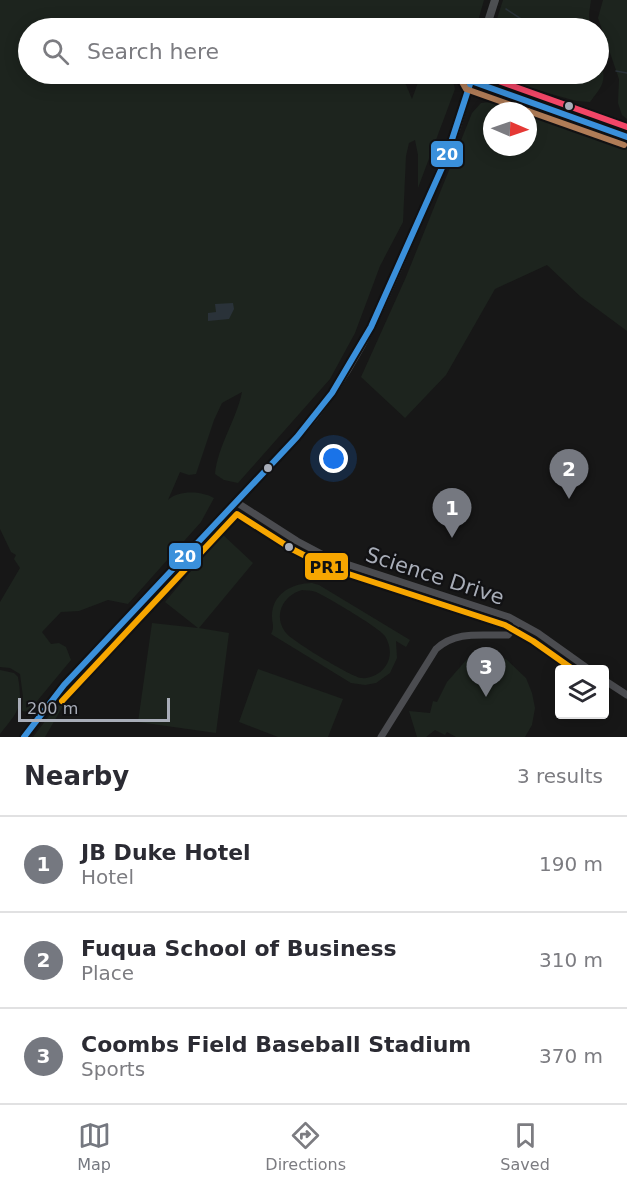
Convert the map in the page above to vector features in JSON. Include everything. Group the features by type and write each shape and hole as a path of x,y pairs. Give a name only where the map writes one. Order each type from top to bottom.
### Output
{"main road":[{"path":"489,18 495,0"},
{"path":"24,737 64,685 315,416 342,381 362,347 442,165 456,131 470,84"},
{"path":"490,84 627,137"}],"street":[{"name":"Science Drive","path":"236,502 297,541 332,559 496,612 538,633 584,665"},
{"path":"381,737 442,643 457,636 508,635 518,622"},
{"path":"609,683 627,695"}],"shaded area":[{"path":"0,0 484,0 479,18 18,18 18,84 406,84 412,99 417,84 454,84 455,89 418,188 418,155 415,140 409,143 406,156 403,222 380,266 355,333 330,379 238,483 224,480 215,474 220,453 242,392 222,403 196,474 189,475 180,472 168,500 178,494 190,493 214,498 201,522 128,604 108,600 79,611 61,612 42,632 51,644 59,643 66,647 71,660 28,712 22,711 20,674 10,668 0,667 0,602 20,568 14,559 16,555 11,552 0,529"},
{"path":"503,0 591,0 589,18 497,18"},
{"path":"603,0 627,0 627,119 622,115 618,103 619,79 609,50 609,18 598,18"},
{"path":"517,84 602,84 590,102 576,101"},
{"path":"481,103 483,103 483,156 537,156 537,114 627,147 627,331 581,297 547,265 495,289 446,375 405,418 361,377 406,277 472,113"},
{"path":"233,303 234,309 229,319 208,321 208,313 216,312 215,304"},
{"path":"222,534 253,563 199,628 229,633 216,733 138,722 152,623 198,628 165,602"},
{"path":"297,585 319,585 410,640 406,647 396,641 397,658 390,673 376,683 365,685 351,683 271,634 273,608 279,596","holes":["302,590 314,591 322,595 381,632 387,640 390,652 389,660 383,670 368,678 355,676 286,633 280,620 282,607 289,597"]},
{"path":"475,650 506,659 526,678 535,708 532,725 525,737 456,737 447,732 445,735 435,730 426,737 417,737 409,711 430,713 433,701 437,702 447,682"},
{"path":"258,669 343,699 328,737 278,737 239,722"},
{"path":"0,670 14,673 18,677 20,702 15,714 0,734"},
{"path":"59,703 64,704 45,737 33,737"}],"waterway":[{"path":"506,9 520,18"},
{"path":"616,71 627,73"}],"transit line":[{"path":"463,84 466,89 503,102"},
{"name":"20","path":"24,737 64,685 297,437 332,393 371,327 445,161 470,84"},
{"name":"20","path":"479,84 627,137"},
{"path":"507,84 627,127"},
{"path":"537,114 624,145"},
{"name":"PR1","path":"62,701 237,514 292,549 327,567 505,625 567,665"}],"place":[{"name":"Fuqua School of Business","path":"569,499"},
{"name":"JB Duke Hotel","path":"452,538"},
{"name":"Coombs Field Baseball Stadium","path":"486,697"}]}
